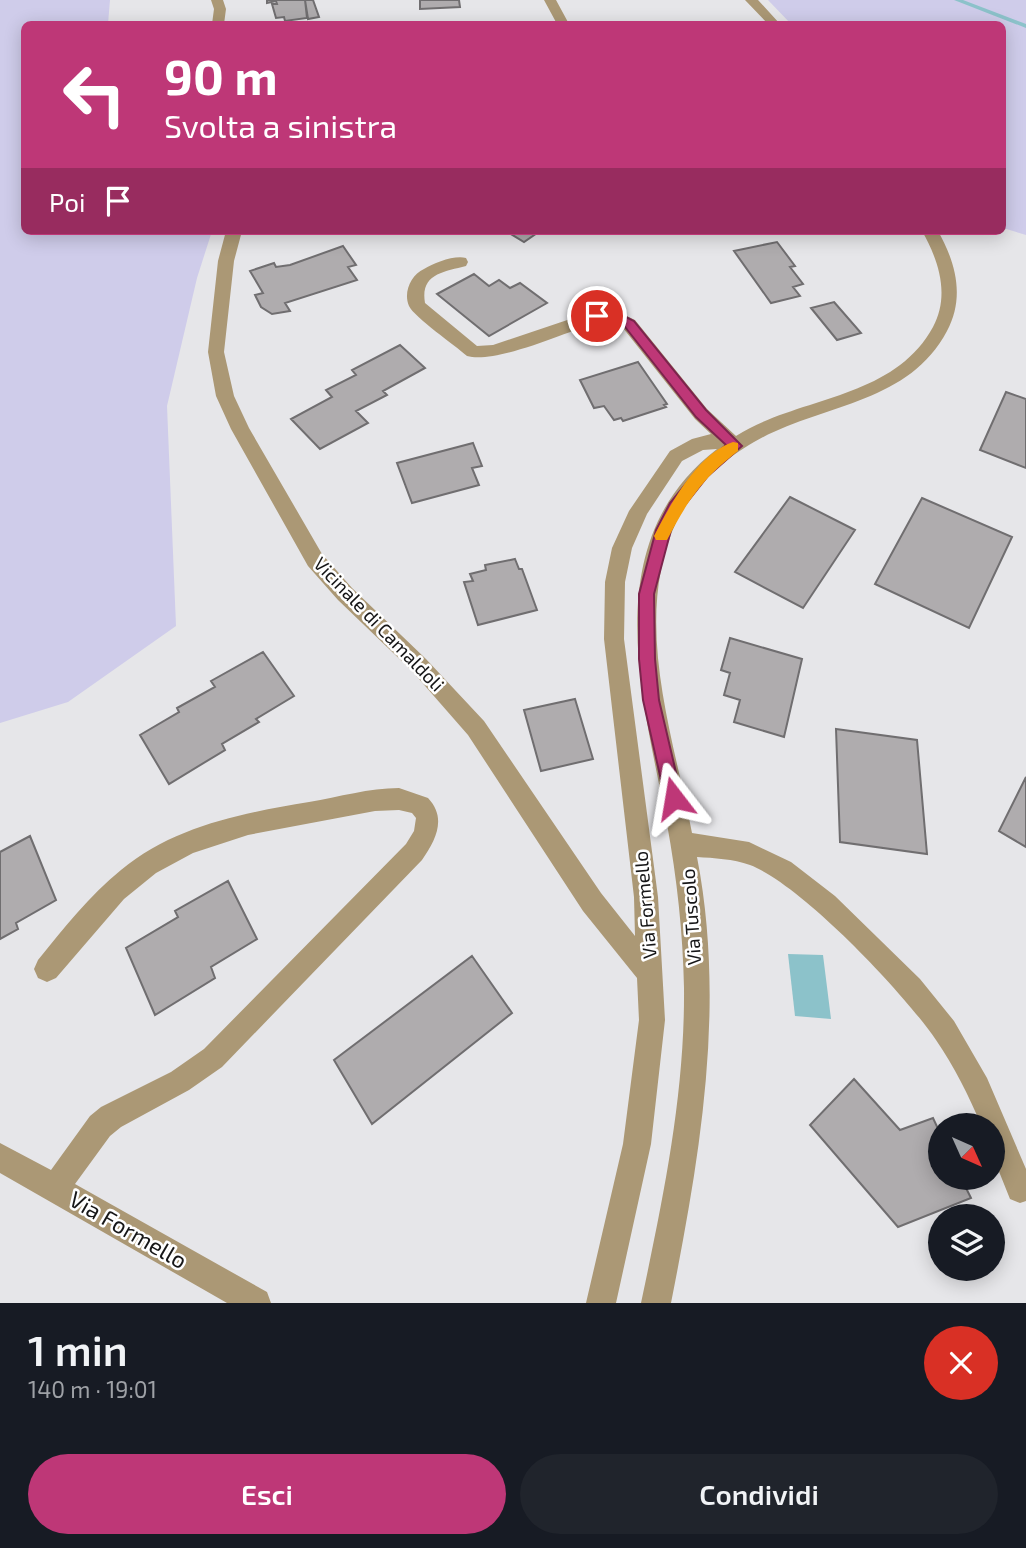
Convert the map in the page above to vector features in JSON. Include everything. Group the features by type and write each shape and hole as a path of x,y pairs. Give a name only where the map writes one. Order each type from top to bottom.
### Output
{"street":[{"path":"217,0 220,9 218,21"},
{"path":"550,0 561,21"},
{"path":"751,0 771,21"},
{"name":"Vicinale di Camaldoli","path":"232,235 226,261 216,352 225,396 240,429 315,560 345,594 435,681 476,728 592,902 651,975"},
{"name":"Via Tuscolo","path":"656,1303 673,1223 691,1106 696,971 694,919 685,844 653,715 647,659 647,594 664,530 676,507 703,472 735,446 773,425 845,400 888,380 925,353 946,315 950,285 943,255 932,235"},
{"path":"460,262 427,272 418,278 414,296 417,305 472,352 494,351 597,316 612,314 629,324 701,414 735,446"},
{"name":"Via Formello","path":"601,1303 642,1112 650,1049 651,975 641,854 614,639 615,582 622,548 639,511 676,456 698,444 712,441 735,446"},
{"path":"47,969 105,901 130,877 148,864 187,844 291,816 383,800 407,800 422,808 427,816 428,833 414,852 241,1032 213,1058 180,1081 141,1100 100,1126 55,1189"},
{"path":"685,844 740,851 774,864 806,886 891,967 945,1031 961,1057 986,1105 1020,1189"},
{"name":"Via Formello","path":"0,1157 256,1303"}],"shaded area":[{"path":"0,0 110,0 108,21 21,21 21,235 211,235 197,278 167,406 176,626 68,702 0,723"},
{"path":"768,0 1026,0 1026,235 1006,229 1006,21 788,21"}],"water":[{"path":"788,954 823,955 831,1019 795,1016"}],"building":[{"path":"267,0 305,0 307,18 285,21 284,17 276,18 272,4 277,4 276,1 267,3"},
{"path":"305,0 313,0 319,17 308,19"},
{"path":"420,0 459,0 460,7 420,9"},
{"path":"513,235 534,235 524,242"},
{"path":"777,242 795,266 790,267 803,284 793,287 800,296 771,303 734,251"},
{"path":"343,246 356,265 348,267 357,280 285,303 290,311 272,314 261,307 255,295 263,293 250,271 274,263 276,267 290,265"},
{"path":"474,274 489,286 499,280 510,288 520,283 547,303 489,336 437,294"},
{"path":"834,302 861,333 837,340 811,308"},
{"path":"400,345 425,368 383,391 387,395 356,411 368,423 320,449 291,419 332,397 326,390 356,375 352,370"},
{"path":"638,362 667,404 664,405 666,407 623,421 621,418 614,420 604,406 594,408 580,380"},
{"path":"1006,392 1026,399 1026,468 980,450"},
{"path":"473,443 482,466 472,468 479,485 412,503 397,463"},
{"path":"790,497 855,530 803,608 735,572"},
{"path":"922,498 1012,537 969,628 875,584"},
{"path":"515,559 519,569 522,569 537,610 478,625 464,582 473,581 470,574 486,570 485,565"},
{"path":"730,638 802,659 784,737 734,722 740,700 724,695 730,673 721,670"},
{"path":"263,652 294,696 256,719 259,722 222,744 225,750 169,784 140,735 179,712 177,708 215,687 211,681"},
{"path":"575,699 593,759 541,771 524,710"},
{"path":"836,729 917,740 927,854 840,842"},
{"path":"1026,777 1026,847 999,831"},
{"path":"30,836 56,900 16,923 18,929 0,939 0,852"},
{"path":"228,881 257,939 211,967 215,978 155,1015 126,948 178,917 175,911"},
{"path":"472,956 512,1013 372,1124 334,1060"},
{"path":"854,1079 900,1130 928,1120 928,1190 967,1190 971,1198 956,1204 928,1204 928,1215 898,1227 810,1125"}],"waterway":[{"path":"957,0 1026,26"}],"slow traffic":[{"path":"662,536 683,494 703,472 733,447"}],"route":[{"path":"597,316 612,314 629,324 701,414 735,446 703,472 683,494 664,530 647,594 645,620 651,700 674,798"}]}
